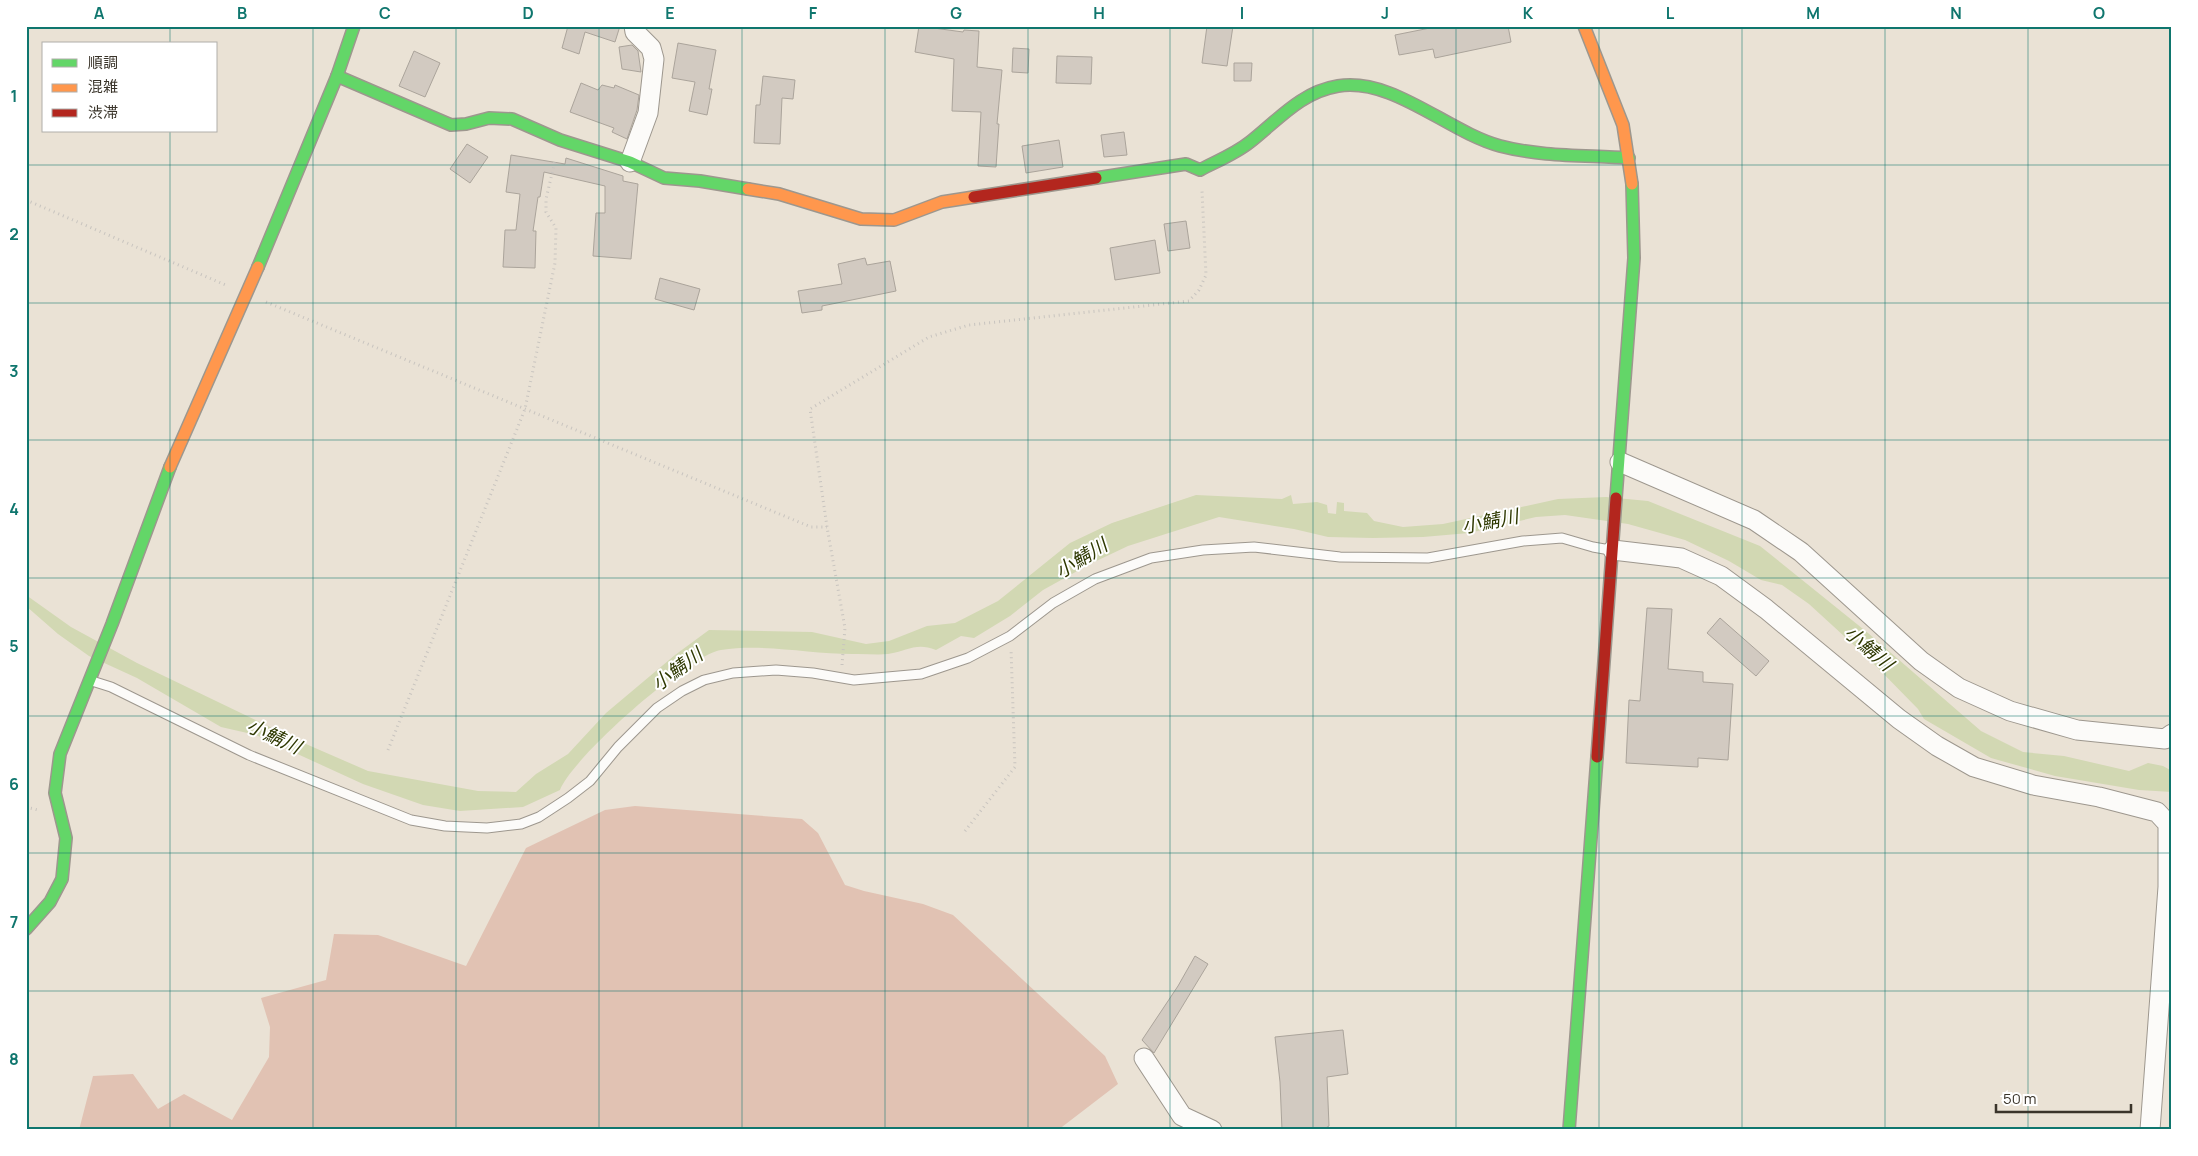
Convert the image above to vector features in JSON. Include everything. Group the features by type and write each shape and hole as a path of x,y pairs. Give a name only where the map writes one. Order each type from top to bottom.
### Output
{"street":[{"path":"26,929 50,902 62,880 66,838 55,793 60,754 112,624 176,450 247,294 337,76 354,26"},
{"path":"630,162 648,113 654,59 651,48 635,32 634,26"},
{"path":"1569,1130 1620,469 1634,258 1633,188 1623,125 1584,26"},
{"path":"337,76 451,125 466,124 489,118 512,118 560,140 630,162 664,178 700,181 779,194 861,219 894,220 942,202 1186,164 1200,170 1240,149 1289,108 1312,94 1333,87 1356,84 1380,88 1476,139 1501,146 1629,158"},
{"path":"1620,469 1754,520 1801,552 1921,661 1959,688 2010,711 2077,730 2165,739 2172,734"},
{"path":"1613,544 1681,558 1721,576 1766,609 1899,719 1938,746 1974,767 2033,785 2099,797 2157,812 2168,824 2168,886 2150,1130"},
{"path":"1144,1058 1182,1116 1212,1130"}],"lane":[{"path":"90,677 249,755 411,820 445,826 487,828 521,824 539,817 568,798 590,781 618,747 657,708 682,691 704,680 733,673 776,670 841,675 854,680 922,674 968,658 1010,636 1053,603 1095,580 1150,558 1203,550 1254,547 1340,557 1428,558 1523,541 1562,538 1594,547 1613,544"}],"path":[{"path":"388,750 525,409 555,263 556,228 546,212 546,199 560,140"},
{"path":"841,675 845,628 827,528 810,409 929,337 969,325 1189,301 1199,290 1206,275 1200,170"},
{"path":"26,200 247,294 811,527 827,528"},
{"path":"965,832 1014,767 1010,636"}],"shaded area":[{"path":"635,806 802,819 818,833 845,885 923,904 953,915 1105,1056 1118,1084 1058,1130 79,1130 93,1076 133,1074 158,1109 184,1094 232,1120 269,1057 270,1027 261,998 326,980 334,934 378,935 466,966 526,848 605,810"}],"water":[{"name":"小鯖川","path":"1196,495 1282,499 1291,495 1293,504 1317,502 1327,505 1328,513 1336,514 1337,502 1344,503 1344,511 1367,513 1374,521 1403,527 1443,524 1558,499 1606,497 1648,501 1760,546 1868,633 1981,731 2023,752 2064,756 2129,771 2148,763 2163,766 2172,771 2172,792 2139,790 2055,776 1991,758 1924,719 1918,709 1868,658 1809,604 1782,585 1761,580 1729,561 1685,540 1628,524 1565,515 1536,517 1469,533 1423,537 1373,538 1328,537 1294,529 1219,517 1128,546 1043,590 1010,616 974,638 961,636 936,650 917,647 888,654 841,654 772,648 721,650 705,656 684,669 633,710 586,755 569,775 560,790 523,807 460,811 423,805 363,784 256,735 221,727 137,678 89,656 58,634 26,606 26,595 71,627 137,663 299,741 368,771 478,791 516,792 536,774 568,754 606,713 675,655 709,630 812,632 866,644 889,641 927,626 955,623 998,601 1070,543 1112,523"}],"building":[{"path":"568,26 620,26 615,42 585,32 579,54 562,48"},
{"path":"919,26 963,32 964,30 979,31 977,67 1002,70 997,124 999,124 996,167 978,166 981,112 952,111 954,59 915,52"},
{"path":"1207,26 1233,26 1227,66 1202,63"},
{"path":"1430,26 1508,26 1511,42 1435,58 1433,49 1399,55 1395,35 1430,28"},
{"path":"678,43 716,50 709,89 712,89 707,115 689,111 695,82 672,78"},
{"path":"632,45 638,51 641,72 622,69 619,47"},
{"path":"1013,48 1029,49 1028,73 1012,72"},
{"path":"414,51 440,63 425,97 399,86"},
{"path":"1057,56 1092,57 1091,84 1056,83"},
{"path":"1234,63 1252,63 1251,81 1234,81"},
{"path":"763,76 795,80 793,99 782,98 780,144 754,143 756,105 760,105"},
{"path":"581,83 598,90 602,85 614,88 615,85 639,95 637,110 627,139 612,132 614,128 570,112"},
{"path":"1124,132 1127,155 1104,157 1101,135"},
{"path":"1059,140 1063,167 1026,173 1022,146"},
{"path":"467,144 488,157 470,183 450,169"},
{"path":"511,155 565,164 566,158 623,176 623,181 638,184 631,259 593,256 596,213 605,213 605,186 544,172 533,231 536,231 535,268 503,267 505,230 516,230 520,194 506,192"},
{"path":"1186,221 1190,248 1168,251 1164,224"},
{"path":"1155,240 1160,273 1115,280 1110,248"},
{"path":"865,258 867,265 890,261 896,291 822,306 822,310 802,313 798,291 842,284 838,264"},
{"path":"660,278 700,289 694,310 655,299"},
{"path":"1647,608 1672,609 1668,669 1703,672 1703,682 1733,684 1728,760 1698,758 1698,767 1626,763 1629,700 1640,701"},
{"path":"1720,618 1769,661 1756,676 1707,633"},
{"path":"1195,956 1208,964 1154,1053 1142,1040 1178,986"},
{"path":"1343,1030 1348,1074 1327,1077 1329,1126 1322,1130 1282,1130 1280,1082 1275,1037"}],"traffic: fast":[{"path":"258,267 337,76 354,26"},
{"path":"337,76 451,125 466,124 489,118 512,119 560,140 630,162 664,178 700,181 748,189"},
{"path":"1096,178 1186,164 1200,170 1244,146 1280,116 1313,94 1338,86 1359,85 1400,97 1480,139 1500,146 1548,154 1629,158"},
{"path":"1616,498 1634,258 1632,184"},
{"path":"26,929 50,902 62,879 66,838 55,793 60,754 112,624 170,467"},
{"path":"1569,1130 1597,757"}],"traffic: slow":[{"path":"1584,26 1623,125 1632,184"},
{"path":"748,189 779,194 861,219 894,220 942,202 974,197"},
{"path":"170,467 258,267"}],"traffic: jam":[{"path":"974,197 1096,178"},
{"path":"1597,757 1616,498"}]}
